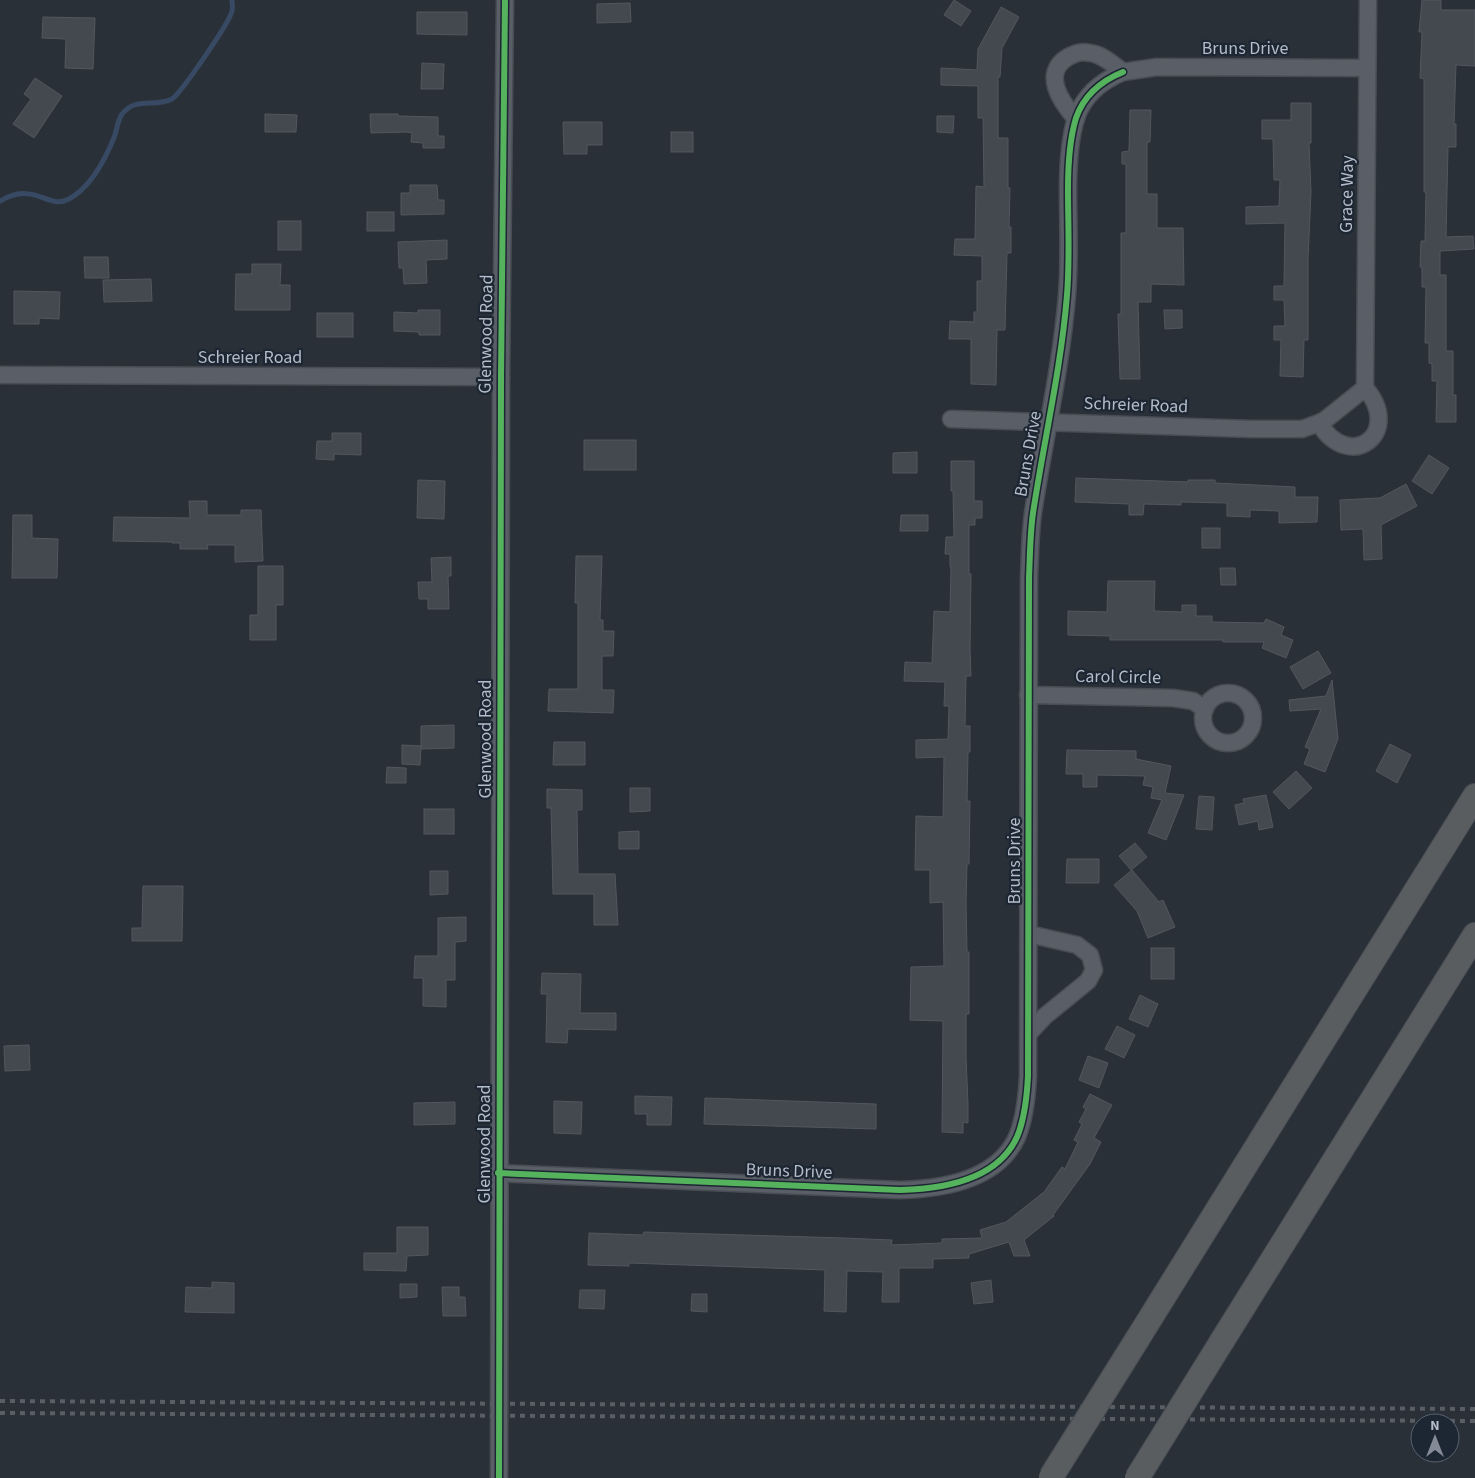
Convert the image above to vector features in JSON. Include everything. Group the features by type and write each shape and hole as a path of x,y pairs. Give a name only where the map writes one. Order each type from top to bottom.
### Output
{"highway":[{"path":"1051,1477 1475,796"},
{"path":"1137,1478 1475,935"}],"street":[{"name":"Glenwood Road","path":"499,1478 498,1173 501,377 505,0"},
{"name":"Grace Way","path":"1365,388 1368,0"},
{"path":"1076,119 1062,102 1056,90 1055,75 1061,62 1078,52 1092,53 1123,72"},
{"name":"Bruns Drive","path":"498,1173 925,1190 950,1185 974,1177 985,1171 1006,1154 1016,1138 1026,1101 1028,1076 1029,577 1033,515 1062,343 1067,293 1068,168 1070,144 1076,119 1093,90 1110,78 1123,72 1157,67 1368,68"},
{"name":"Schreier Road","path":"0,375 501,377"},
{"name":"Schreier Road","path":"951,419 1302,429 1324,420 1365,388"},
{"path":"1318,422 1333,441 1345,446 1363,445 1374,436 1380,421 1378,407 1373,397 1365,388"},
{"name":"Carol Circle","path":"1028,695 1172,698 1192,701 1205,709"},
{"path":"1029,934 1077,945 1090,955 1094,970 1088,982 1045,1016 1029,1033"}],"building":[{"path":"954,0 971,11 961,26 944,15"},
{"path":"1422,0 1441,0 1441,10 1475,10 1475,66 1456,65 1454,124 1456,124 1456,147 1448,147 1446,237 1473,236 1474,249 1440,251 1440,275 1446,275 1446,351 1453,351 1453,395 1456,395 1456,422 1436,422 1437,381 1432,381 1432,364 1429,363 1429,343 1425,343 1426,287 1422,287 1422,267 1420,267 1421,241 1425,241 1426,192 1424,192 1424,79 1420,78 1422,32 1419,32"},
{"path":"630,3 631,22 597,23 597,4"},
{"path":"1001,7 1019,17 1002,48 1000,77 998,77 998,138 1008,138 1008,188 1010,188 1009,227 1011,227 1011,253 1007,253 1005,330 997,330 996,385 971,384 971,339 949,339 950,321 974,322 974,312 977,312 977,281 982,281 982,256 954,255 955,239 975,239 976,186 984,187 983,118 978,118 978,86 941,85 941,68 977,70 978,49"},
{"path":"417,12 467,12 467,35 417,34"},
{"path":"43,17 95,18 93,69 65,68 66,39 42,38"},
{"path":"422,63 444,64 443,89 421,89"},
{"path":"35,78 62,96 34,138 13,124 31,99 24,94"},
{"path":"1291,103 1311,103 1308,340 1304,340 1303,377 1280,376 1281,340 1274,340 1274,326 1285,326 1284,300 1274,300 1274,286 1284,286 1285,223 1246,224 1246,207 1279,206 1280,180 1274,180 1273,139 1262,139 1262,120 1291,120"},
{"path":"1130,110 1151,110 1150,142 1147,142 1147,194 1157,194 1157,228 1183,228 1184,285 1151,284 1151,302 1138,302 1140,379 1120,379 1118,314 1121,314 1121,233 1126,233 1126,164 1122,164 1122,152 1129,151"},
{"path":"265,114 297,115 296,132 265,132"},
{"path":"370,114 438,117 438,136 444,136 444,148 423,148 423,143 411,142 412,133 371,133"},
{"path":"937,116 954,116 953,133 937,132"},
{"path":"563,122 602,122 602,145 587,145 587,154 564,154"},
{"path":"671,132 693,132 693,152 671,152"},
{"path":"410,185 437,185 438,200 444,200 444,214 401,215 401,193 410,193"},
{"path":"367,212 394,212 394,231 367,231"},
{"path":"278,221 301,221 301,250 278,250"},
{"path":"447,240 447,259 426,260 427,283 404,284 403,268 399,268 398,242"},
{"path":"84,257 108,257 109,278 85,278"},
{"path":"252,264 281,264 280,285 290,285 290,310 235,310 236,274 252,274"},
{"path":"151,279 152,301 104,302 103,280"},
{"path":"14,291 60,292 59,319 39,318 39,324 14,324"},
{"path":"418,310 440,310 440,335 419,335 419,332 394,331 394,312 418,313"},
{"path":"1164,310 1182,310 1182,328 1165,329"},
{"path":"317,313 353,313 353,337 317,337"},
{"path":"332,433 361,433 361,455 334,454 334,460 316,459 317,441 332,441"},
{"path":"584,440 636,440 636,470 584,470"},
{"path":"917,452 917,473 893,473 893,453"},
{"path":"1429,455 1449,468 1432,494 1412,481"},
{"path":"951,461 974,461 974,501 982,501 982,518 975,518 975,525 969,525 971,676 966,676 965,726 970,726 967,801 970,801 969,864 967,864 966,902 967,952 969,952 969,1014 966,1014 968,1123 963,1122 963,1133 942,1132 943,1021 910,1020 911,967 944,966 943,902 930,903 930,870 915,870 916,816 943,817 944,757 916,758 916,740 948,739 949,706 944,706 945,682 904,681 905,662 932,663 934,611 950,612 950,554 945,554 946,537 954,537"},
{"path":"1076,478 1188,482 1188,480 1215,480 1215,483 1295,487 1295,497 1318,497 1317,522 1279,523 1279,511 1250,510 1250,517 1227,516 1227,503 1181,502 1181,505 1144,504 1143,515 1129,515 1129,504 1075,502"},
{"path":"418,480 445,481 444,519 417,518"},
{"path":"1406,484 1417,506 1381,525 1382,559 1364,560 1363,529 1341,530 1340,500 1380,498"},
{"path":"189,501 207,501 207,515 241,515 241,510 261,510 263,561 235,562 235,545 207,545 208,549 180,549 180,543 172,542 113,541 114,517 190,518"},
{"path":"13,515 32,515 32,538 58,539 57,578 12,578"},
{"path":"901,515 928,515 928,531 900,531"},
{"path":"1202,528 1220,528 1220,548 1202,548"},
{"path":"576,556 602,556 600,620 603,620 603,631 614,631 613,656 602,656 602,690 614,690 613,713 548,711 549,689 578,689 578,603 575,603"},
{"path":"451,557 451,576 448,576 449,609 428,609 428,599 419,599 418,582 432,582 431,558"},
{"path":"258,566 283,566 283,605 276,605 276,640 250,640 250,615 258,615"},
{"path":"1220,568 1235,568 1236,585 1221,585"},
{"path":"1108,581 1155,581 1154,611 1182,612 1182,605 1196,605 1196,616 1212,616 1212,622 1264,623 1266,619 1284,627 1281,635 1293,640 1286,658 1262,648 1264,642 1110,640 1110,636 1068,635 1068,611 1107,612"},
{"path":"1318,651 1331,673 1303,689 1290,667"},
{"path":"1332,680 1338,739 1325,772 1304,764 1310,749 1305,747 1321,709 1290,711 1289,700 1326,696"},
{"path":"454,725 454,748 421,749 421,726"},
{"path":"554,742 585,742 585,765 553,765"},
{"path":"1390,744 1411,755 1397,783 1376,771"},
{"path":"402,745 421,746 420,765 402,764"},
{"path":"1067,750 1136,751 1136,759 1171,766 1165,793 1184,795 1166,840 1148,833 1162,800 1151,798 1153,787 1143,785 1145,776 1097,775 1097,787 1083,787 1083,774 1066,774"},
{"path":"387,767 406,768 406,783 386,783"},
{"path":"1296,771 1312,788 1289,809 1273,792"},
{"path":"630,788 650,788 650,811 630,812"},
{"path":"547,789 582,790 582,810 577,810 578,874 615,874 618,925 594,925 594,894 553,894 551,808 547,808"},
{"path":"1266,795 1273,827 1259,830 1258,821 1239,825 1235,805 1244,803 1243,799"},
{"path":"1199,796 1214,797 1212,830 1196,829"},
{"path":"424,809 454,809 454,834 424,834"},
{"path":"639,831 639,849 619,849 619,832"},
{"path":"1135,843 1147,857 1131,870 1119,856"},
{"path":"1067,859 1099,859 1099,883 1066,883"},
{"path":"1132,870 1159,902 1163,900 1175,927 1148,938 1137,911 1114,885"},
{"path":"430,871 448,871 448,894 430,895"},
{"path":"143,886 183,886 182,941 132,941 132,928 142,928"},
{"path":"466,917 466,941 455,942 455,980 446,980 446,1007 423,1006 423,978 414,978 415,956 438,956 438,918"},
{"path":"1151,948 1174,948 1174,979 1151,979"},
{"path":"542,973 581,974 580,1013 616,1013 616,1030 568,1029 567,1043 546,1042 547,994 541,994"},
{"path":"1140,995 1158,1004 1148,1027 1129,1019"},
{"path":"1117,1026 1135,1035 1124,1058 1105,1049"},
{"path":"29,1045 30,1070 5,1071 4,1046"},
{"path":"1088,1056 1108,1063 1099,1088 1079,1080"},
{"path":"1090,1094 1112,1105 1094,1138 1101,1142 1090,1164 1054,1216 1024,1240 1030,1256 1014,1256 1009,1242 969,1254 969,1258 933,1259 933,1268 899,1268 899,1302 882,1302 883,1272 847,1271 846,1312 824,1311 825,1270 629,1263 629,1266 588,1265 589,1233 643,1235 644,1232 892,1240 891,1245 942,1243 942,1239 982,1238 980,1230 1006,1222 1044,1192 1062,1167 1065,1169 1078,1142 1074,1140 1082,1124 1079,1122 1086,1109 1083,1107"},
{"path":"635,1096 672,1097 671,1125 647,1125 647,1114 635,1114"},
{"path":"705,1098 876,1104 876,1129 704,1124"},
{"path":"554,1101 582,1102 581,1134 554,1133"},
{"path":"455,1102 455,1124 414,1125 414,1103"},
{"path":"397,1227 428,1227 428,1255 407,1256 406,1271 364,1270 364,1253 397,1253"},
{"path":"991,1280 993,1302 974,1304 971,1283"},
{"path":"212,1282 234,1283 234,1313 185,1312 186,1287 212,1288"},
{"path":"400,1284 417,1284 417,1297 400,1298"},
{"path":"442,1287 459,1287 459,1297 465,1297 466,1316 443,1316"},
{"path":"580,1290 605,1290 604,1309 579,1308"},
{"path":"692,1294 707,1294 707,1312 691,1311"}],"waterway":[{"path":"0,201 14,195 25,194 58,202 69,199 77,194 97,171 115,135 122,114 133,105 159,103 172,99 185,84 215,42 229,18 232,10 232,0"}],"railway":[{"path":"0,1401 1475,1409"},
{"path":"0,1413 1475,1421"}],"cycle path":[{"path":"499,1478 501,377 505,0"},
{"path":"498,1173 900,1190 916,1189 967,1180 982,1173 996,1164 1008,1152 1017,1137 1024,1115 1028,1076 1029,577 1032,521 1057,377 1067,295 1068,171 1072,135 1076,118 1084,102 1101,84 1123,72"}]}
